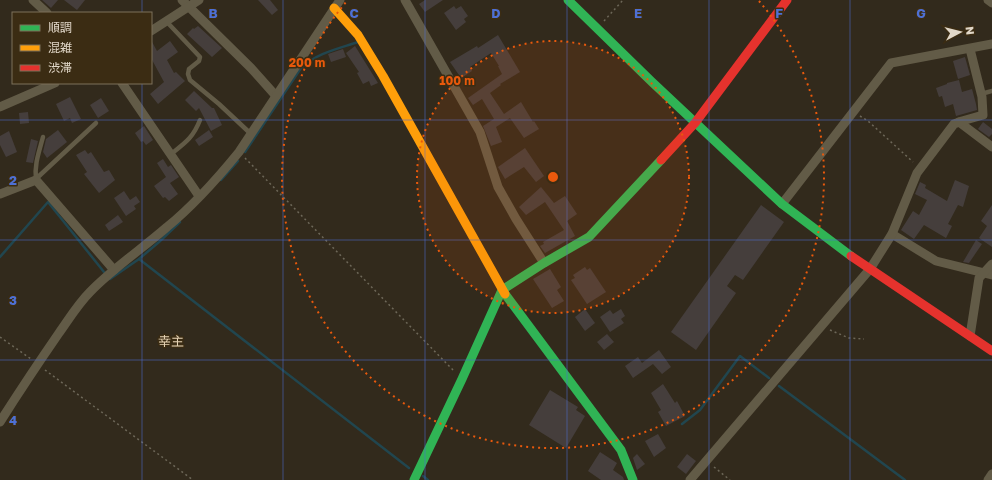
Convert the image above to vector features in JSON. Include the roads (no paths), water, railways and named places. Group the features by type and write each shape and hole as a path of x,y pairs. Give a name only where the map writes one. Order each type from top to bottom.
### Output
{"street":[{"path":"33,0 46,12"},
{"path":"152,30 185,3 199,0"},
{"path":"0,422 38,364 79,305 90,292 114,270 169,226 239,152 340,0"},
{"path":"405,0 480,132 498,186 516,219 544,263"},
{"path":"568,0 695,123 782,204 840,249 992,351"},
{"path":"414,480 502,290 544,263 589,237 695,123 787,0"},
{"path":"988,0 992,3"},
{"path":"185,3 251,68 276,96"},
{"path":"334,8 358,35 383,76 502,290 621,450 633,480"},
{"path":"782,204 891,64 992,44"},
{"path":"690,480 870,269 892,234 917,173 954,124 983,115 981,94 970,49"},
{"path":"0,107 53,84"},
{"path":"123,84 199,196"},
{"path":"959,122 992,147"},
{"path":"0,194 36,180 114,270"},
{"path":"892,234 936,261 988,274"},
{"path":"970,336 979,278 988,274 992,264"},
{"path":"988,480 992,474"}],"lane":[{"path":"166,20 200,57 199,61 189,69 188,74 190,80 219,104 251,134"},
{"path":"981,94 992,91"},
{"path":"171,154 190,140 196,131 200,120"},
{"path":"36,180 96,124"},
{"path":"36,180 36,164 43,137"}],"waterway":[{"path":"245,152 301,68 321,55 358,42"},
{"path":"221,180 238,161"},
{"path":"0,257 48,202 104,272"},
{"path":"139,259 180,222"},
{"path":"110,279 139,259 409,468"},
{"path":"682,424 700,410 740,356 769,378"},
{"path":"779,386 905,480"},
{"path":"423,476 428,480"}],"district":[{"name":"幸主","path":"171,341"}]}
